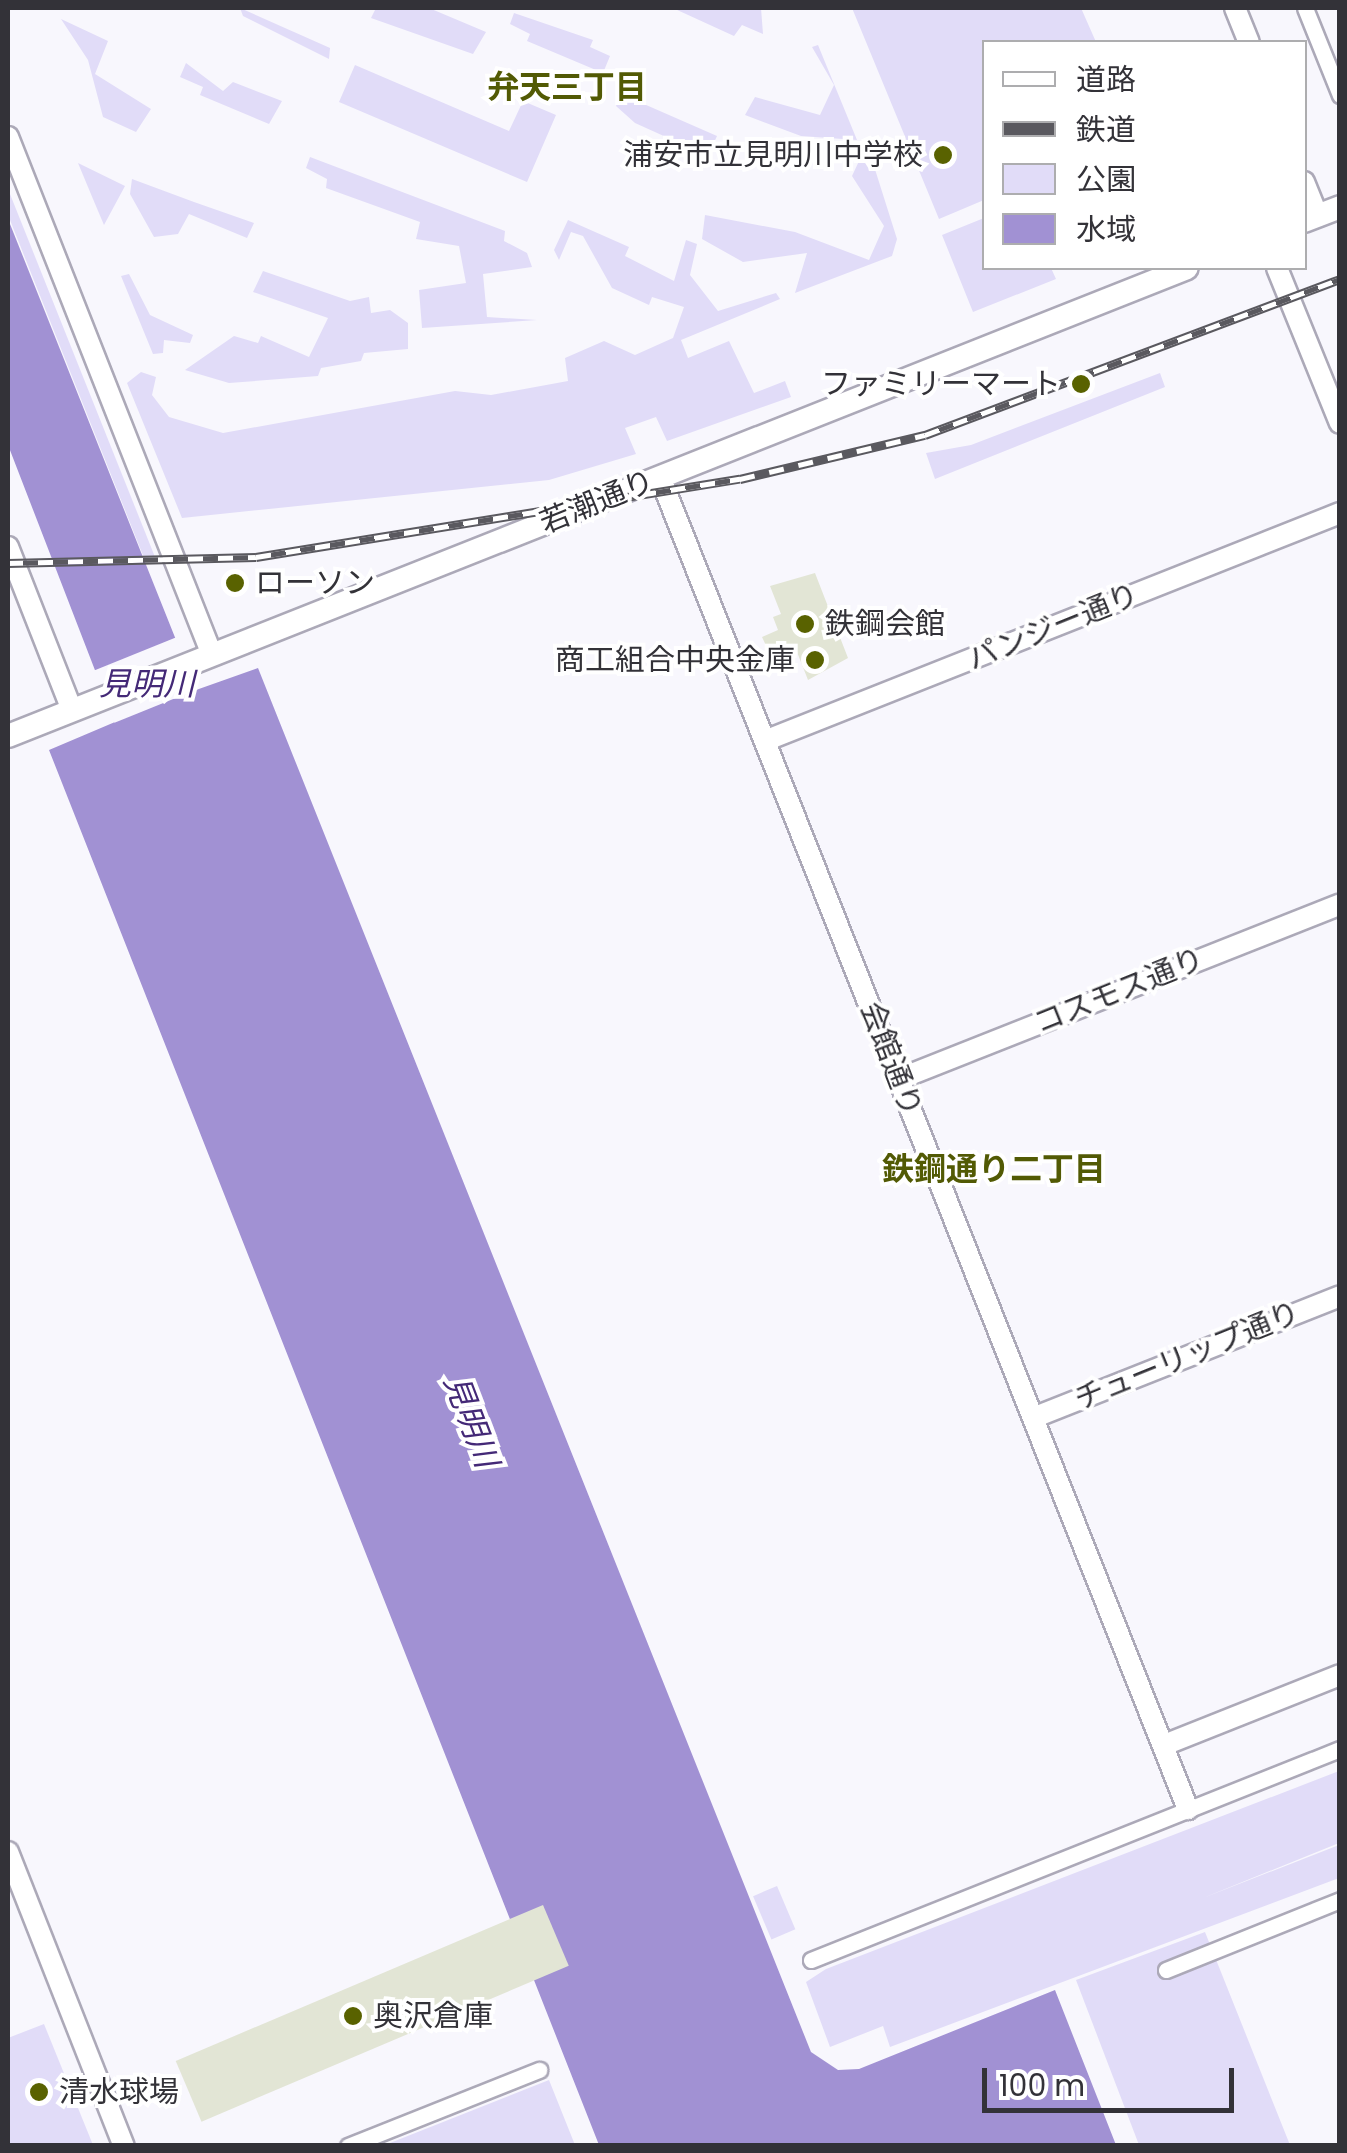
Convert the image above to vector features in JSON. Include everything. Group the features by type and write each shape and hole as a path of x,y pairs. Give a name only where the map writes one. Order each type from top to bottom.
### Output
{"main road":[{"name":"若潮通り","path":"8,736 1182,270"}],"street":[{"path":"1235,8 1248,40"},
{"path":"1305,8 1340,96"},
{"path":"8,137 201,659"},
{"path":"1307,188 1321,215"},
{"path":"1278,270 1340,422"},
{"name":"会館通り","path":"660,477 1188,1809"},
{"name":"パンジー通り","path":"767,740 1340,513"},
{"path":"8,547 72,710"},
{"name":"コスモス通り","path":"899,1079 1340,904"},
{"name":"チューリップ通り","path":"1034,1417 1340,1296"},
{"path":"1164,1745 1340,1675"},
{"path":"811,1960 1340,1749"},
{"path":"8,1852 124,2146"},
{"path":"1166,1970 1340,1900"},
{"path":"348,2146 539,2070"}],"green space":[{"path":"240,8 330,48 329,59 243,16"},
{"path":"376,8 429,8 486,32 473,54 371,18"},
{"path":"761,8 763,34 742,25 734,36 675,9"},
{"path":"852,8 1081,8 1095,40 982,40 982,201 939,219"},
{"path":"514,13 593,40 590,47 610,56 603,73 527,41 530,34 510,24"},
{"path":"61,19 108,41 95,74 151,109 136,132 103,117 88,60"},
{"path":"818,45 857,140 801,136 745,115 755,97 820,115 834,85 812,47"},
{"path":"186,63 223,91 233,82 282,101 269,124 200,95 203,87 180,77"},
{"path":"355,65 509,131 523,101 556,115 527,182 339,102"},
{"path":"621,94 717,136 708,156 635,123 616,106"},
{"path":"867,144 897,239 892,256 795,293 807,253 743,262 702,239 705,215 795,232 869,260 884,226 852,176"},
{"path":"310,157 505,231 504,241 527,253 532,267 483,274 487,317 537,320 422,328 419,290 466,283 459,246 416,239 420,222 326,188 327,179 306,168"},
{"path":"78,163 125,186 104,225 93,199"},
{"path":"132,179 254,223 247,238 189,214 178,234 154,237 130,194"},
{"path":"8,189 155,557 144,558 8,215"},
{"path":"982,219 982,270 1052,270 1056,279 973,312 942,235"},
{"path":"568,220 629,247 625,256 674,281 686,240 697,244 690,275 718,311 776,293 780,299 681,340 688,358 729,341 754,393 785,381 791,397 667,441 656,417 625,428 636,454 549,480 182,518 127,383 141,372 156,377 152,395 169,417 223,433 455,391 491,395 568,381 565,358 604,341 635,355 673,338 684,307 652,297 649,305 612,288 583,236 571,232 559,260 554,250"},
{"path":"263,271 350,301 369,297 371,313 390,310 408,323 408,349 364,353 361,361 321,368 318,376 229,383 185,370 234,336 258,343 261,336 309,357 328,318 253,292"},
{"path":"129,274 150,315 193,335 190,343 164,340 163,353 153,354 121,276"},
{"path":"1160,373 1165,387 935,479 926,453 971,445"},
{"path":"1339,1771 1339,1843 1203,1898 1339,1845 1339,1878 890,2047 883,2026 830,2047 806,1982 826,1969"},
{"path":"777,1886 795,1929 771,1939 753,1896"},
{"path":"1205,1932 1290,2145 1139,2145 1076,1980"},
{"name":"清水球場","path":"44,2024 93,2145 8,2145 8,2038"},
{"path":"549,2080 575,2145 385,2145"}],"water":[{"name":"見明川","path":"8,219 196,690 258,668 811,2052 838,2070 859,2069 1055,1990 1116,2145 599,2145 49,750 115,722 8,445"}],"pier":[{"path":"177,637 198,689 115,723 94,671"}],"building":[{"name":"鉄鋼会館","path":"815,573 848,658 808,680 797,652 788,655 784,646 769,652 762,637 778,630 773,617 781,614 770,586"},
{"name":"奥沢倉庫","path":"543,1905 569,1966 202,2122 176,2061"}],"railway":[{"path":"8,563 256,557 740,479 925,435 1340,279"}],"place":[{"name":"浦安市立見明川中学校","path":"943,155"},
{"name":"ファミリーマート","path":"1081,384"},
{"name":"ローソン","path":"235,583"},
{"name":"鉄鋼会館","path":"805,624"},
{"name":"商工組合中央金庫","path":"815,660"},
{"name":"奥沢倉庫","path":"353,2016"},
{"name":"清水球場","path":"39,2092"}],"district":[{"name":"弁天三丁目","path":"567,87"},
{"name":"鉄鋼通り二丁目","path":"994,1169"}]}
